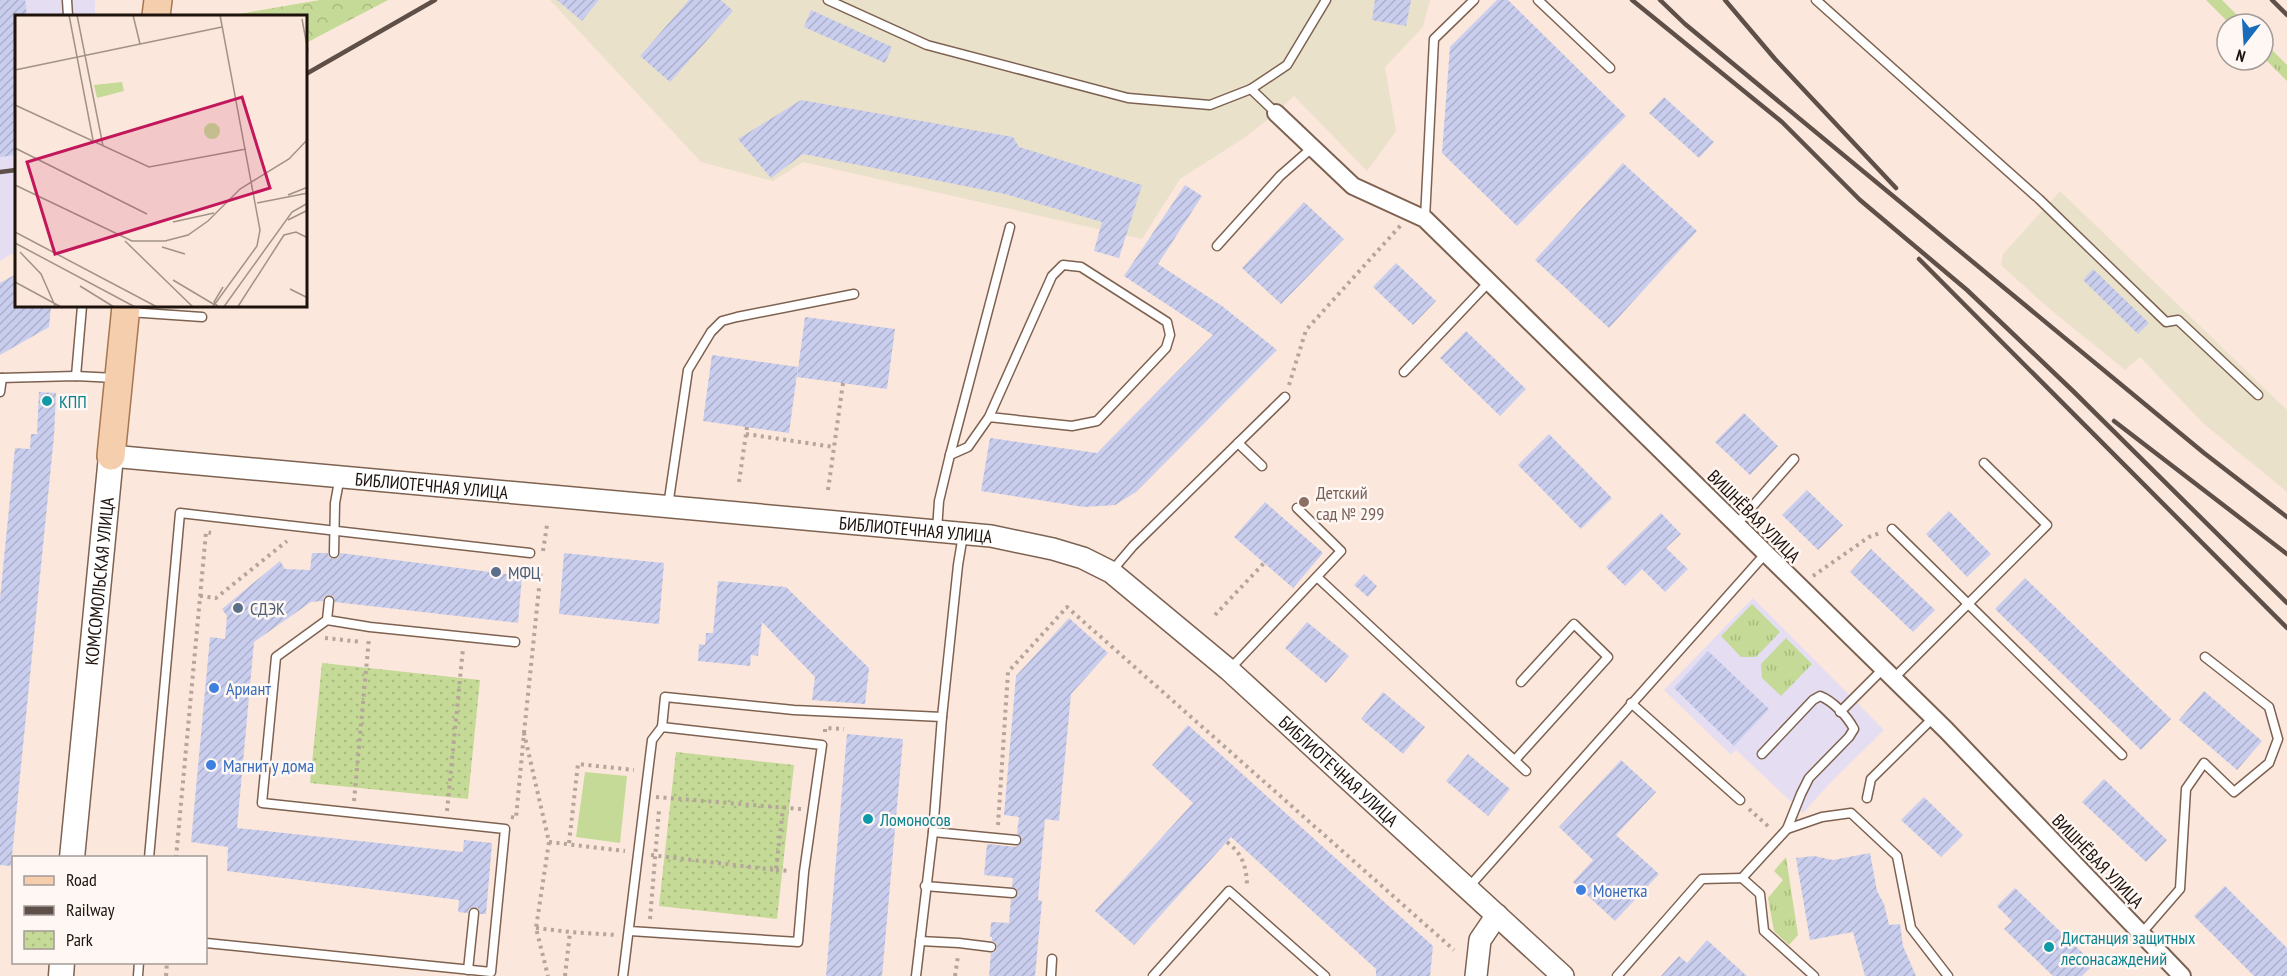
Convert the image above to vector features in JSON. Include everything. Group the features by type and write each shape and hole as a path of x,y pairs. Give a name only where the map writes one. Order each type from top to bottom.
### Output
{"main road":[{"path":"156,15 158,0"},
{"name":"КОМСОМОЛЬСКАЯ УЛИЦА","path":"72,856 126,309"}],"street":[{"name":"ВИШНЁВАЯ УЛИЦА","path":"1276,113 1353,186 1418,216 1489,282 1933,718 2182,976"},
{"name":"БИБЛИОТЕЧНАЯ УЛИЦА","path":"111,456 991,536 1083,558 1111,572 1229,670 1563,976"},
{"path":"1476,976 1480,940 1497,915"}],"lane":[{"path":"67,0 68,15"},
{"path":"828,0 927,45 1128,98 1210,105 1251,89 1287,65 1326,0"},
{"path":"1418,216 1434,39 1474,0"},
{"path":"1538,0 1610,69"},
{"path":"1816,0 2039,199 2166,322 2178,320 2258,395"},
{"path":"1251,89 1276,113"},
{"path":"1217,246 1280,176 1313,147"},
{"path":"937,531 939,501 950,455 1010,227"},
{"path":"950,455 968,447 989,417 1053,276 1063,265 1081,267 1167,322 1170,335 1166,348 1097,421 1072,426 989,417"},
{"path":"1404,372 1489,282"},
{"path":"668,506 688,370 711,332 722,321 737,317 854,294"},
{"path":"76,376 82,308"},
{"path":"126,309 202,317"},
{"path":"0,392 1,378 76,376 118,378"},
{"path":"1111,572 1133,546 1285,397"},
{"path":"1238,443 1262,466"},
{"path":"1736,525 1794,459"},
{"path":"1840,712 1969,604 2047,525 1984,463"},
{"path":"334,553 335,503 340,476"},
{"path":"1229,670 1341,551 1297,508"},
{"path":"149,856 180,513 530,553"},
{"path":"1892,529 2122,756"},
{"path":"916,976 963,534"},
{"path":"1468,889 1631,703 1766,554"},
{"path":"1317,577 1527,771"},
{"path":"207,943 491,972 505,829 262,803 276,657 327,620 330,601"},
{"path":"327,620 370,627 515,642"},
{"path":"1515,760 1608,657 1574,624 1521,682"},
{"path":"2141,934 2180,889 2186,789 2204,763 2234,792 2269,764 2278,739 2269,707 2205,657"},
{"path":"1742,878 1787,829 1800,794 1809,778 1854,729 1850,721 1828,699 1820,696 1813,700 1761,754"},
{"path":"623,976 652,740 662,727 665,697 794,710 942,717"},
{"path":"1631,703 1740,800"},
{"path":"1867,798 1871,779 1933,718"},
{"path":"629,936 798,942 804,872 822,746 662,727"},
{"path":"1787,829 1822,818 1851,813 1897,856 1911,928 1948,976"},
{"path":"933,832 1016,840"},
{"path":"1617,976 1702,879 1742,878 1760,894 1764,932 1814,976"},
{"path":"925,886 1012,893"},
{"path":"1153,976 1229,891 1325,976"},
{"path":"468,970 474,913"},
{"path":"920,941 991,947"},
{"path":"1051,976 1052,959"}],"path":[{"path":"1285,397 1306,330 1418,216"},
{"path":"828,490 843,383"},
{"path":"739,482 747,427"},
{"path":"746,434 834,447"},
{"path":"1798,587 1869,537 1892,529"},
{"path":"176,856 206,532 218,533"},
{"path":"275,540 296,542"},
{"path":"200,596 216,598 287,541"},
{"path":"1215,615 1264,563"},
{"path":"504,816 516,818 540,569 518,567"},
{"path":"997,838 1008,672 1067,607 1454,950"},
{"path":"352,813 370,627"},
{"path":"446,823 464,635"},
{"path":"321,638 380,644"},
{"path":"462,652 472,652"},
{"path":"825,728 844,729"},
{"path":"524,733 549,842 536,928 548,976"},
{"path":"568,843 578,764 634,768"},
{"path":"645,796 813,810"},
{"path":"649,930 661,797"},
{"path":"354,800 365,801"},
{"path":"1740,800 1780,836"},
{"path":"549,842 777,870 783,808"},
{"path":"447,810 458,811"},
{"path":"1227,842 1237,849 1247,870 1246,906"},
{"path":"536,928 629,936"},
{"path":"565,976 570,932"},
{"path":"956,976 959,943"}],"shaded area":[{"path":"0,0 95,0 95,15 15,15 15,252 0,261"},
{"path":"550,0 1430,0 1423,27 1385,67 1396,131 1367,171 1294,96 1244,138 1180,179 1142,239 803,162 773,181 701,162"},
{"path":"2060,191 2287,410 2287,492 2203,423 2140,357 2125,370 2045,305 2001,265 2003,254"},
{"path":"1753,598 1884,730 1803,813 1736,750 1731,755 1664,690"}],"green space":[{"path":"320,0 388,0 308,42 308,15 233,15"},
{"path":"2206,0 2222,0 2234,12 2218,12"},
{"path":"2275,53 2287,65 2287,81 2275,69"},
{"path":"1752,604 1780,632 1756,657 1741,657 1721,636"},
{"path":"1786,638 1812,664 1781,696 1762,678 1761,664"},
{"path":"322,663 480,680 468,799 310,783"},
{"path":"676,752 794,765 777,919 659,906"},
{"path":"585,772 627,776 620,843 576,837"},
{"path":"1786,857 1798,935 1789,945 1774,931 1768,898 1783,880 1774,871"}],"building":[{"path":"0,0 25,0 27,15 15,15 15,155 0,157"},
{"path":"557,0 599,0 582,21"},
{"path":"689,0 721,0 733,11 670,82 640,56"},
{"path":"1375,0 1411,0 1406,26 1372,20"},
{"path":"1497,0 1508,0 1626,116 1517,226 1442,153 1450,47"},
{"path":"811,10 892,47 885,63 804,27"},
{"path":"1664,97 1714,142 1699,158 1649,113"},
{"path":"801,100 1013,137 1019,147 1142,185 1119,258 1094,251 1102,222 1005,194 803,154 771,178 738,139"},
{"path":"1623,163 1697,231 1609,328 1535,260"},
{"path":"1185,185 1202,196 1158,264 1222,306 1277,350 1136,492 1115,505 1084,507 981,491 990,438 1097,453 1213,335 1124,276"},
{"path":"1304,202 1344,239 1281,304 1242,268"},
{"path":"1396,263 1436,301 1413,325 1373,287"},
{"path":"2093,269 2149,323 2138,334 2083,280"},
{"path":"15,275 15,308 51,308 49,327 0,355 0,283"},
{"path":"805,317 895,329 887,389 797,377"},
{"path":"1466,331 1526,389 1500,416 1440,358"},
{"path":"712,355 798,367 789,433 703,421"},
{"path":"39,392 56,393 54,436 11,866 0,865 0,599 15,448 30,449 31,434 37,434"},
{"path":"1744,413 1778,446 1750,475 1715,442"},
{"path":"1549,434 1612,498 1581,529 1518,465"},
{"path":"1807,490 1843,525 1818,550 1782,515"},
{"path":"1265,502 1323,553 1293,588 1234,537"},
{"path":"1949,511 1991,554 1967,577 1926,534"},
{"path":"1661,513 1681,534 1666,548 1688,569 1665,592 1642,569 1625,586 1606,567"},
{"path":"1871,549 1935,610 1913,632 1850,572"},
{"path":"312,553 328,553 333,559 338,558 340,553 522,576 518,623 335,602 333,596 329,595 324,597 323,601 311,602 254,642 237,828 463,852 464,840 492,843 486,914 480,914 478,908 474,907 469,909 468,913 458,912 459,900 227,871 228,847 191,842 210,637 225,639 227,616 222,609 280,561 285,569 310,570"},
{"path":"564,553 664,563 659,624 559,614"},
{"path":"1364,574 1377,586 1368,597 1354,585"},
{"path":"2025,578 2171,719 2141,750 1995,609"},
{"path":"718,581 786,587 869,668 865,704 812,700 815,677 762,622 758,656 751,655 750,666 698,661 699,644 705,645 706,633 713,633"},
{"path":"1069,618 1108,653 1071,694 1059,821 1045,819 1038,900 1042,901 1035,976 989,976 991,953 996,951 997,947 990,937 991,922 1009,923 1011,899 1018,894 1017,890 1012,887 1013,878 984,875 987,844 1016,847 1022,841 1017,834 1019,817 1004,815 1016,676"},
{"path":"1307,622 1349,656 1326,683 1285,648"},
{"path":"1708,651 1769,709 1734,746 1674,688"},
{"path":"2204,691 2262,741 2237,770 2179,720"},
{"path":"1383,692 1425,727 1403,754 1361,719"},
{"path":"1188,725 1433,946 1430,976 1376,976 1376,969 1231,837 1134,945 1095,911 1193,803 1152,765"},
{"name":"Ломоносов","path":"847,734 903,739 882,976 826,976"},
{"path":"1468,754 1510,789 1488,816 1446,781"},
{"path":"1621,760 1656,792 1616,835 1659,874 1615,921 1573,882 1593,860 1559,827"},
{"path":"2104,779 2167,840 2146,862 2082,802"},
{"path":"1924,797 1963,835 1941,857 1901,820"},
{"path":"1870,853 1877,891 1884,904 1889,925 1900,924 1903,946 1916,976 1865,976 1853,932 1810,940 1796,858 1814,856 1833,860"},
{"path":"2225,886 2287,948 2287,976 2254,976 2194,916"},
{"name":"Дистанция защитных лесонасаждений","path":"2015,888 2094,964 2082,976 2053,976 2004,929 2012,921 1997,906"},
{"path":"1707,940 1747,976 1661,976 1679,956 1687,963"}],"railway":[{"path":"308,73 435,0"},
{"path":"1632,0 1782,122 1860,200 1967,290 2073,391 2287,603"},
{"path":"1660,0 1685,24 2204,453 2287,517"},
{"path":"1725,0 1775,59 1896,188"},
{"path":"2272,0 2287,15"},
{"path":"0,172 15,170"},
{"path":"1919,259 2287,628"},
{"path":"2114,421 2287,554"}],"place":[{"name":"КПП","path":"47,401"},
{"name":"Детский сад № 299","path":"1304,502"},
{"name":"МФЦ","path":"496,572"},
{"name":"СДЭК","path":"238,608"},
{"name":"Ариант","path":"214,688"},
{"name":"Магнит у дома","path":"211,765"},
{"name":"Ломоносов","path":"868,819"},
{"name":"Монетка","path":"1581,890"},
{"name":"Дистанция защитных лесонасаждений","path":"2049,947"}]}
